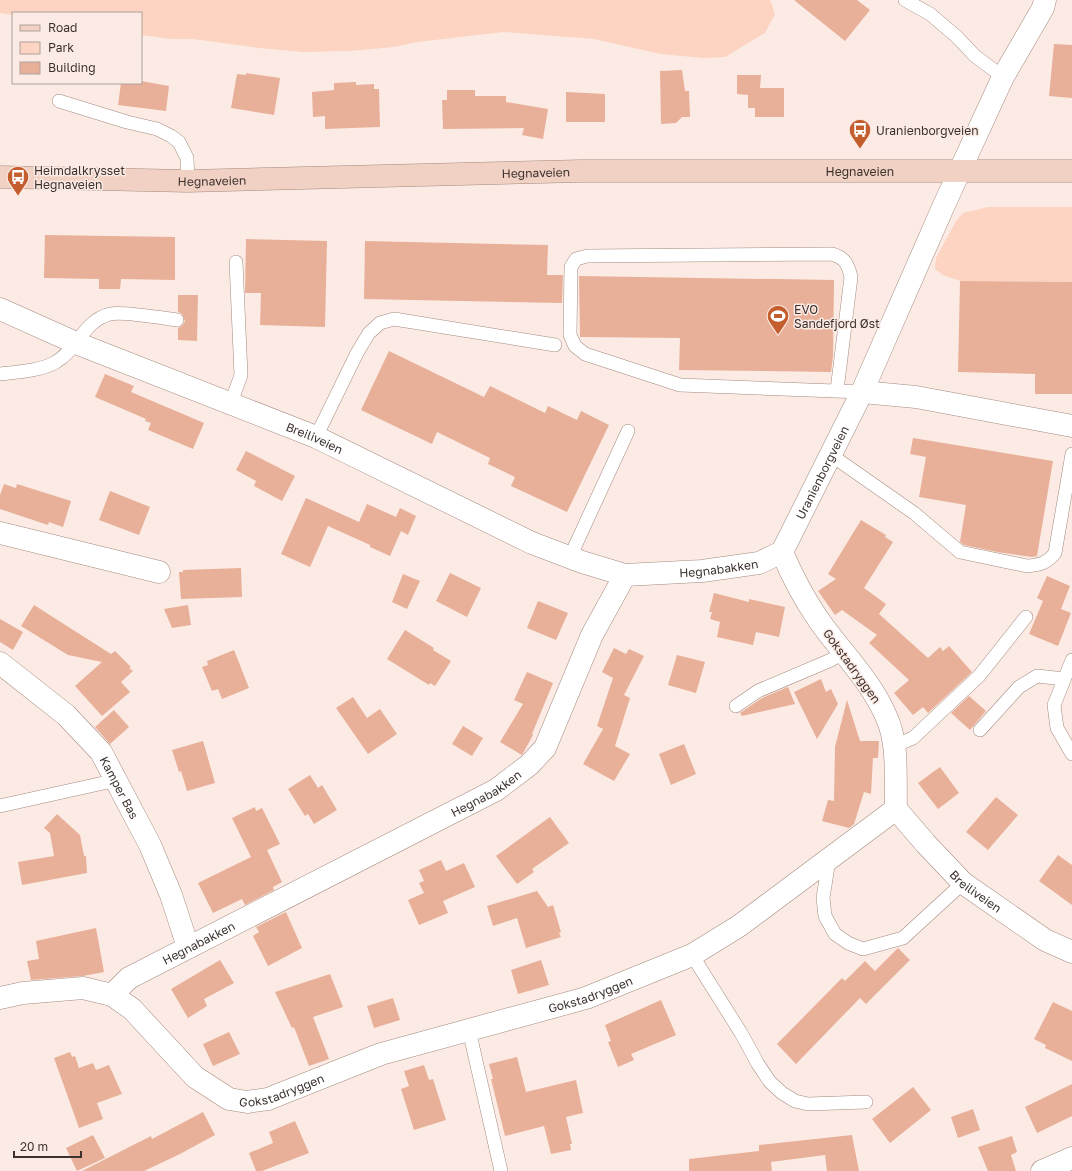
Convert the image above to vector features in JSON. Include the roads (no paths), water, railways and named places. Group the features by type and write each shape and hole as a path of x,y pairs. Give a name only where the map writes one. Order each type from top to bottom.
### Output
{"main road":[{"name":"Hegnaveien","path":"0,177 188,181 573,172 1072,172"}],"street":[{"name":"Uranienborgveien","path":"782,552 862,392 1002,77 1043,8 1045,0"},
{"name":"Breiliveien","path":"0,309 76,343 316,437 532,543 570,557 625,574"},
{"path":"862,392 916,397 1072,426"},
{"path":"0,534 159,572"},
{"name":"Hegnabakken","path":"112,995 129,978 188,947 340,872 496,790 529,765 545,748 592,635 625,574 702,571 759,563 782,552"},
{"name":"Gokstadryggen","path":"0,998 23,993 84,988 112,995 132,1009 194,1077 229,1099 247,1102 268,1099 381,1054 586,998 692,955 739,926 896,809 894,746 887,717 870,686 818,620 799,590 782,552"},
{"name":"Kamper Bas","path":"0,663 66,715 100,752 117,780 150,845 172,895 188,947"},
{"name":"Breiliveien","path":"896,809 926,844 963,883 1045,940 1072,952"},
{"path":"1042,1171 1072,1158"}],"lane":[{"path":"905,0 930,14 956,36 975,56 1002,77"},
{"path":"59,101 127,122 157,129 171,136 179,142 186,158 188,181"},
{"path":"837,390 851,277 848,264 840,257 832,254 587,256 576,259 571,267 570,335 575,346 584,354 680,385 862,392"},
{"path":"230,404 241,375 236,262"},
{"path":"0,374 36,370 48,366 65,355 76,343 90,323 100,317 112,313 177,320"},
{"path":"316,437 357,353 369,333 380,323 394,319 556,344"},
{"path":"570,557 628,432"},
{"path":"830,455 914,513 960,552 1027,566 1038,566 1048,561 1055,552 1072,454"},
{"path":"894,746 913,738 979,676 1026,617"},
{"path":"736,706 758,691 831,660 844,652"},
{"path":"1072,660 1054,705 1057,728 1072,754"},
{"path":"980,730 1019,687 1037,676 1064,679"},
{"path":"0,806 117,780"},
{"path":"829,860 822,898 824,916 835,934 848,944 863,949 903,938 963,883"},
{"path":"692,955 762,1070 770,1082 782,1093 795,1101 808,1104 866,1102"},
{"path":"469,1030 501,1171"}],"place":[{"name":"Uranienborgveien","path":"860,150"},
{"name":"Heimdalkrysset Hegnaveien","path":"18,196"},
{"name":"EVO Sandefjord Øst","path":"778,336"}]}
